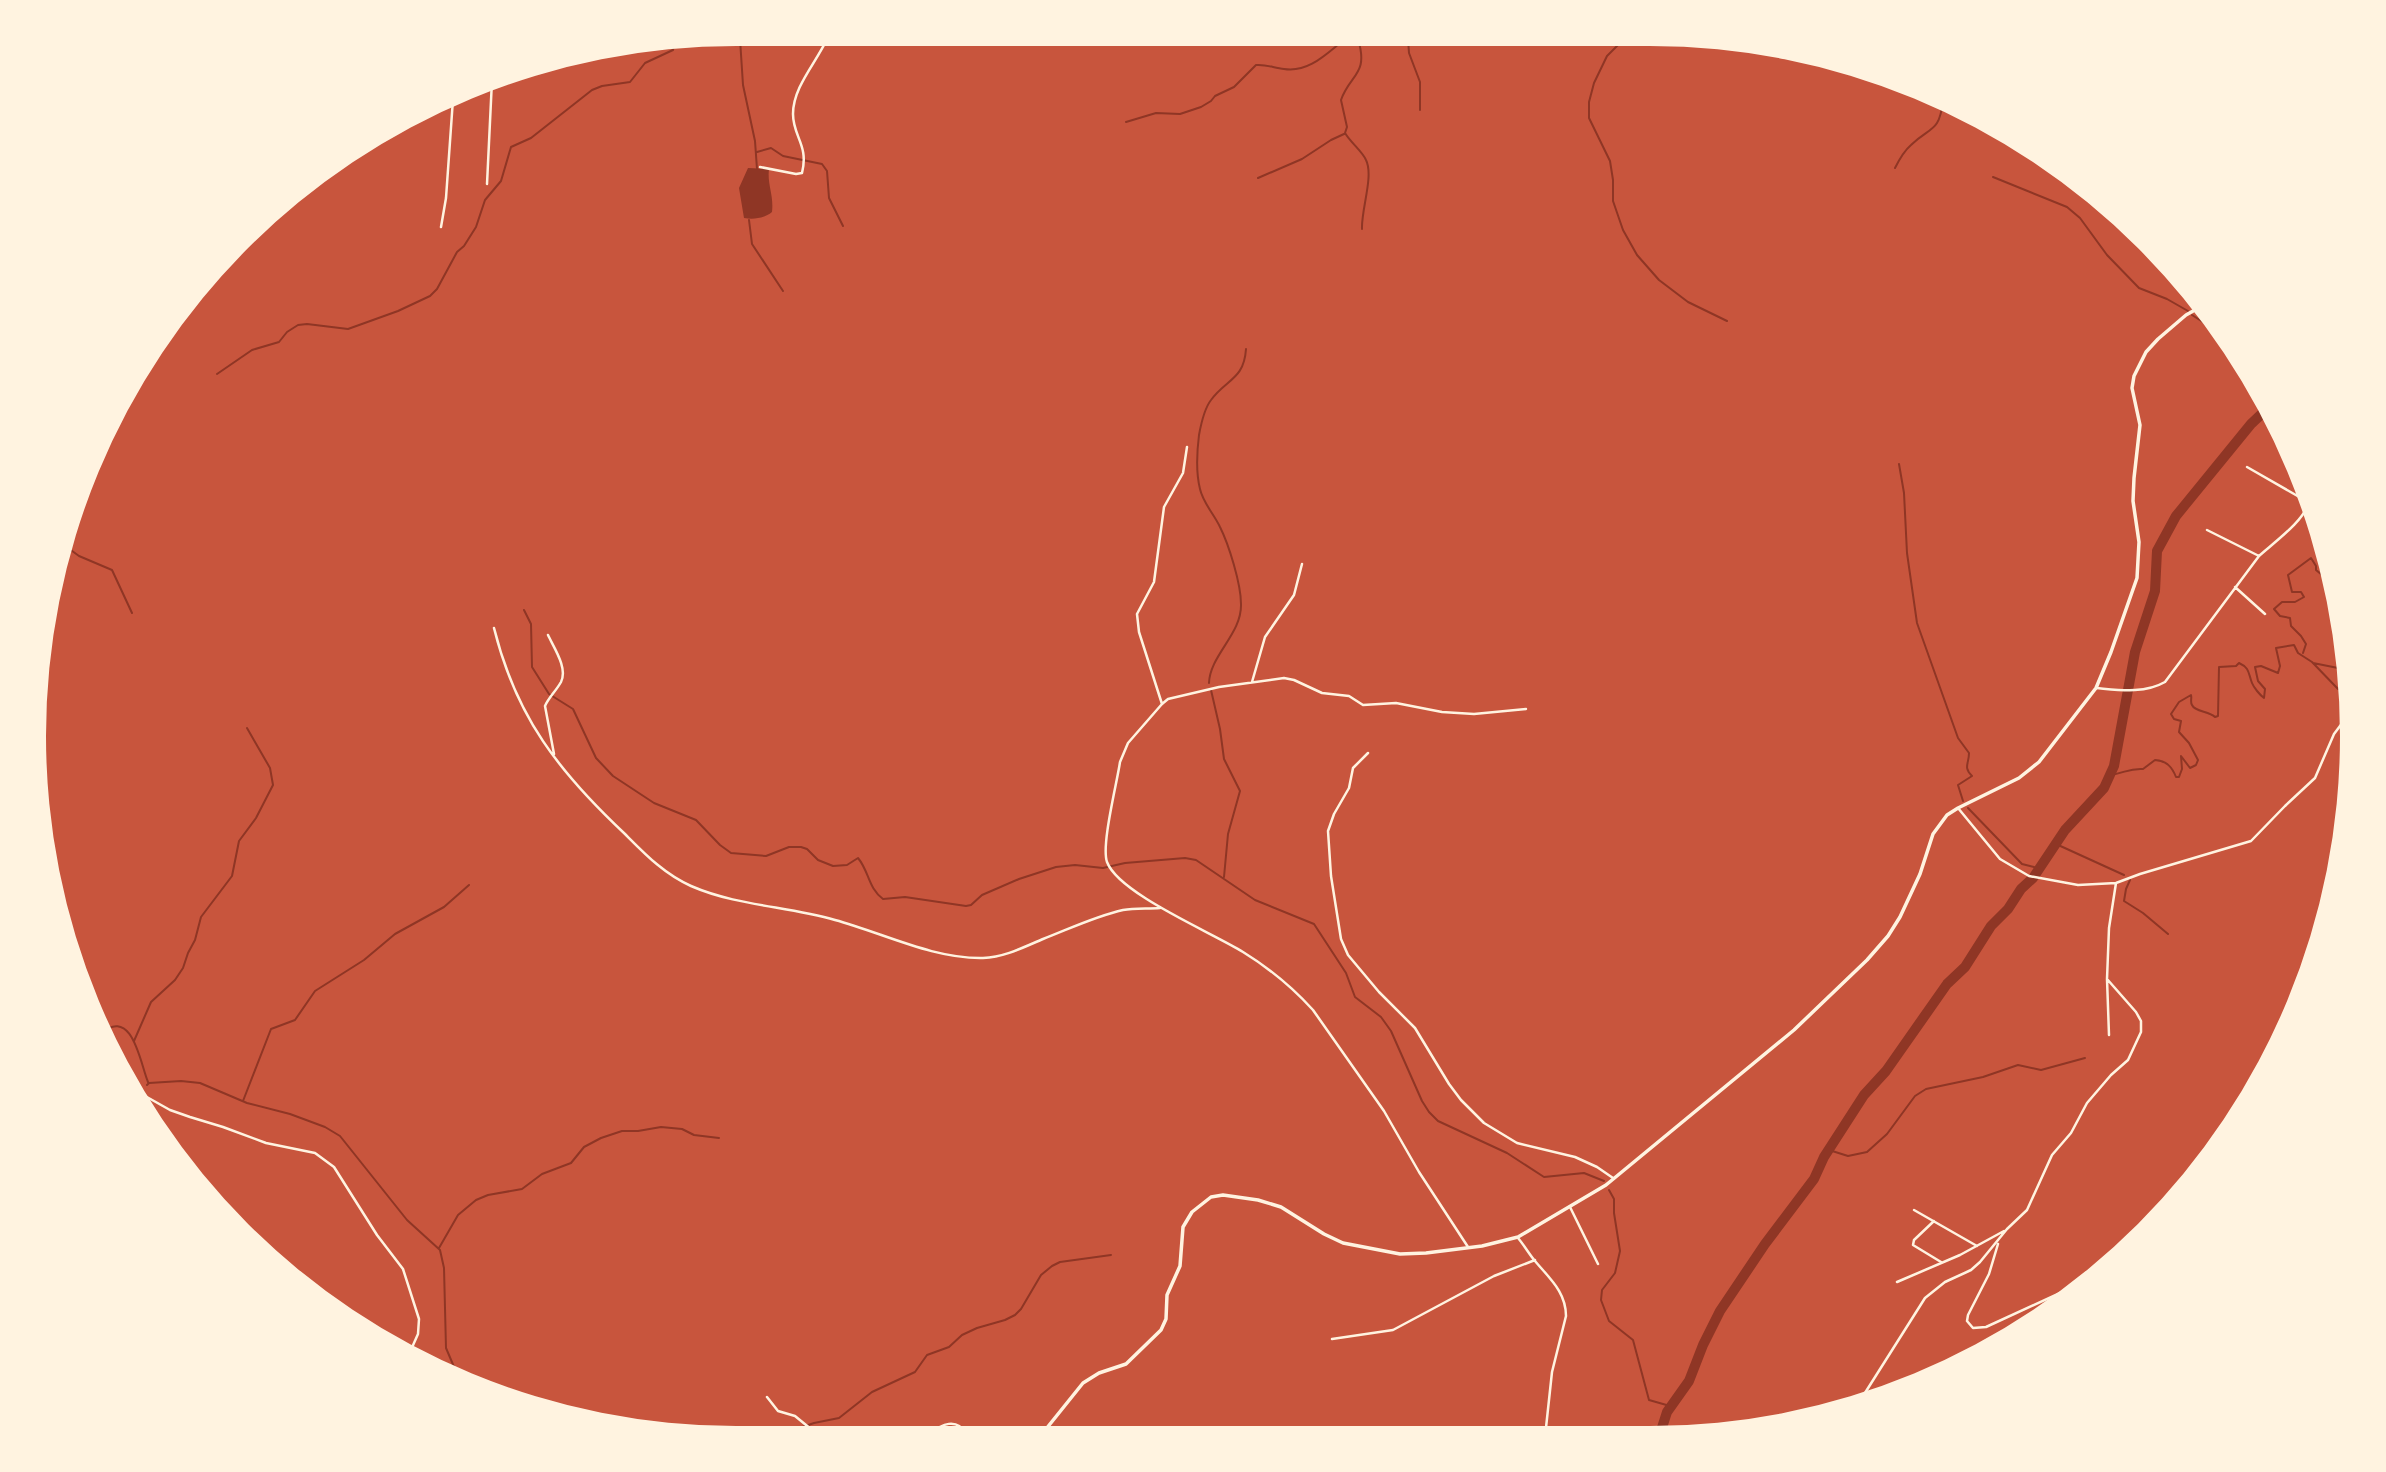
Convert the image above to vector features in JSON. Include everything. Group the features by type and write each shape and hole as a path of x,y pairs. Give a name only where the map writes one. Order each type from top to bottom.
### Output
{"street":[{"path":"760,167 799,175 802,173 805,154 794,121 794,107 800,86 824,46"},
{"path":"487,184 491,91"},
{"path":"441,226 446,198 452,107"},
{"path":"1048,1426 1083,1382 1126,1364 1161,1330 1166,1319 1167,1294 1180,1266 1183,1227 1192,1212 1211,1197 1237,1196 1281,1207 1343,1243 1383,1252 1426,1253 1518,1237 1613,1178 1794,1030 1867,960 1900,917 1938,826 1958,808 2029,771 2039,762 2096,688 2137,578 2139,542 2133,501 2140,425 2132,388 2134,376 2146,352 2194,311"},
{"path":"1162,704 1137,623 1137,614 1154,582 1164,507 1183,473 1186,447"},
{"path":"2248,467 2297,496"},
{"path":"2096,688 2135,690 2159,685 2171,676 2259,556 2304,513"},
{"path":"2207,530 2259,556"},
{"path":"1252,682 1265,637 1294,595 1302,564"},
{"path":"2235,587 2265,614"},
{"path":"494,628 507,675 527,719 555,757 588,799 645,854 668,874 692,886 736,901 825,917 918,946 964,957 995,957 1007,954 1116,912 1160,908"},
{"path":"548,635 563,674 545,706 555,757"},
{"path":"1468,1247 1419,1172 1384,1111 1313,1010 1300,996 1245,953 1160,908 1112,872 1108,863 1107,842 1120,762 1128,743 1162,704 1174,697 1274,679 1294,680 1322,693 1349,696 1359,703 1369,705 1396,703 1442,712 1474,714 1526,709"},
{"path":"1958,808 2000,859 2029,876 2078,885 2116,883 2251,841 2315,778 2340,726"},
{"path":"1368,753 1353,768 1349,788 1328,831 1331,876 1342,939 1348,955 1379,992 1415,1028 1449,1084 1485,1123 1517,1143 1575,1157 1613,1178"},
{"path":"2109,1035 2108,937 2116,883"},
{"path":"1866,1392 1925,1298 1945,1282 1971,1270 2027,1210 2052,1155 2071,1133 2094,1093 2128,1060 2141,1032 2141,1021 2107,979"},
{"path":"148,1097 170,1110 223,1126 257,1140 316,1153 334,1167 377,1235 403,1269 419,1319 418,1334 413,1345"},
{"path":"1570,1207 1598,1264"},
{"path":"1914,1210 1977,1246"},
{"path":"1934,1221 1914,1240 1913,1245 1941,1262"},
{"path":"1897,1282 1977,1246 2007,1229"},
{"path":"1518,1237 1564,1297 1566,1306 1552,1372 1546,1426"},
{"path":"1998,1241 1989,1274 1968,1315 1967,1321 1973,1328 1986,1327 2053,1296"},
{"path":"1332,1339 1393,1329 1483,1281 1535,1260"},
{"path":"767,1397 778,1411 794,1416 808,1426"},
{"path":"940,1426 950,1423 960,1426"}],"shaded area":[{"path":"748,168 769,169 772,212 766,216 744,218 739,188"}],"waterway":[{"path":"740,46 743,85 755,141 757,169"},
{"path":"1126,122 1156,113 1180,114 1201,107 1215,96 1234,87 1256,65 1284,69 1302,68 1317,61 1336,46"},
{"path":"1360,46 1360,67 1341,100 1347,127 1345,133 1364,157 1368,167 1362,229"},
{"path":"1408,46 1420,82 1420,110"},
{"path":"1617,46 1607,56 1594,83 1589,102 1589,118 1610,161 1613,201 1623,230 1637,255 1659,280 1688,302 1727,321"},
{"path":"217,374 252,350 279,342 287,332 298,325 348,329 430,296 476,227 485,200 501,181 511,147 531,138 592,90 630,82 645,63 673,49"},
{"path":"1895,168 1908,147 1933,128 1941,111"},
{"path":"1258,178 1302,159 1344,134"},
{"path":"757,152 771,148 783,156 822,164 827,171 829,198 843,226"},
{"path":"1993,177 2067,207 2080,218 2107,255 2139,288 2188,311"},
{"path":"749,220 752,244 783,291"},
{"path":"2192,315 2202,321"},
{"path":"1209,683 1215,663 1237,625 1241,604 1237,576 1227,544 1200,489 1197,469 1198,441 1209,404 1238,373 1245,359 1246,349"},
{"path":"1663,1426 1667,1412 1689,1381 1720,1311 1765,1244 1814,1179 1824,1157 1864,1095 1886,1071 1947,984 1965,967 1991,926 2033,878 2065,830 2104,788 2114,766 2135,652 2155,591 2157,551 2176,516 2261,415"},
{"path":"1899,464 1917,623 1958,738 1969,753 1967,768 1972,776 1958,785 1963,801"},
{"path":"71,550 112,570 132,613"},
{"path":"2303,653 2306,644 2291,626 2290,618 2280,616 2274,609 2282,602 2295,602 2304,597 2301,592 2292,592 2288,575 2311,558 2321,574"},
{"path":"524,610 531,624 532,667 549,694 573,709 596,758 613,776 654,803 696,820 731,853 766,856 789,847 801,847 818,860 833,866 847,865 858,858 874,890 883,899 905,897 966,906 982,895 1056,867 1075,865 1103,868 1125,863 1185,858 1196,860 1255,900 1314,924 1346,973 1355,997 1381,1017 1391,1031 1422,1101 1438,1121 1507,1153 1544,1177 1584,1173 1604,1181"},
{"path":"2110,775 2143,769 2155,760 2166,763 2176,777 2179,777 2182,769 2181,756 2190,768 2196,765 2198,760 2179,732 2181,721 2174,719 2171,714 2179,702 2191,695 2194,707 2218,716 2219,667 2236,666 2239,663 2243,665 2254,687 2264,698 2265,689 2258,681 2255,667 2261,666 2278,673 2280,666 2276,648 2294,645 2298,653 2312,662 2339,689"},
{"path":"2313,663 2337,668"},
{"path":"1211,690 1224,759 1240,791 1228,834 1224,877"},
{"path":"134,1041 151,1002 175,980 183,968 201,917 232,876 239,841 256,818 273,785 270,768 247,728"},
{"path":"1968,808 2022,864 2038,871"},
{"path":"2056,844 2124,875"},
{"path":"2130,880 2124,901 2168,934"},
{"path":"243,1101 271,1029 295,1020 315,991 364,960 395,934 444,907 469,885"},
{"path":"111,1028 121,1027 128,1032 134,1041 148,1082"},
{"path":"1829,1150 1848,1156 1867,1152 1887,1134 1915,1096 1926,1089 1983,1077 2018,1065 2041,1070 2085,1058"},
{"path":"147,1085 181,1081 200,1083 247,1103 290,1114 325,1127 340,1136 407,1220 440,1250 444,1268 446,1348 453,1365"},
{"path":"439,1248 458,1215 476,1200 522,1189 542,1174 571,1163 584,1147 601,1138 622,1131 661,1127 719,1138"},
{"path":"1609,1190 1614,1199 1620,1251 1615,1273 1602,1290 1601,1300 1609,1321 1633,1340 1649,1400 1670,1406"},
{"path":"805,1426 839,1418 872,1392 915,1372 927,1355 949,1347 962,1335 977,1328 1015,1315 1041,1275 1052,1266 1060,1262 1111,1255"}]}
